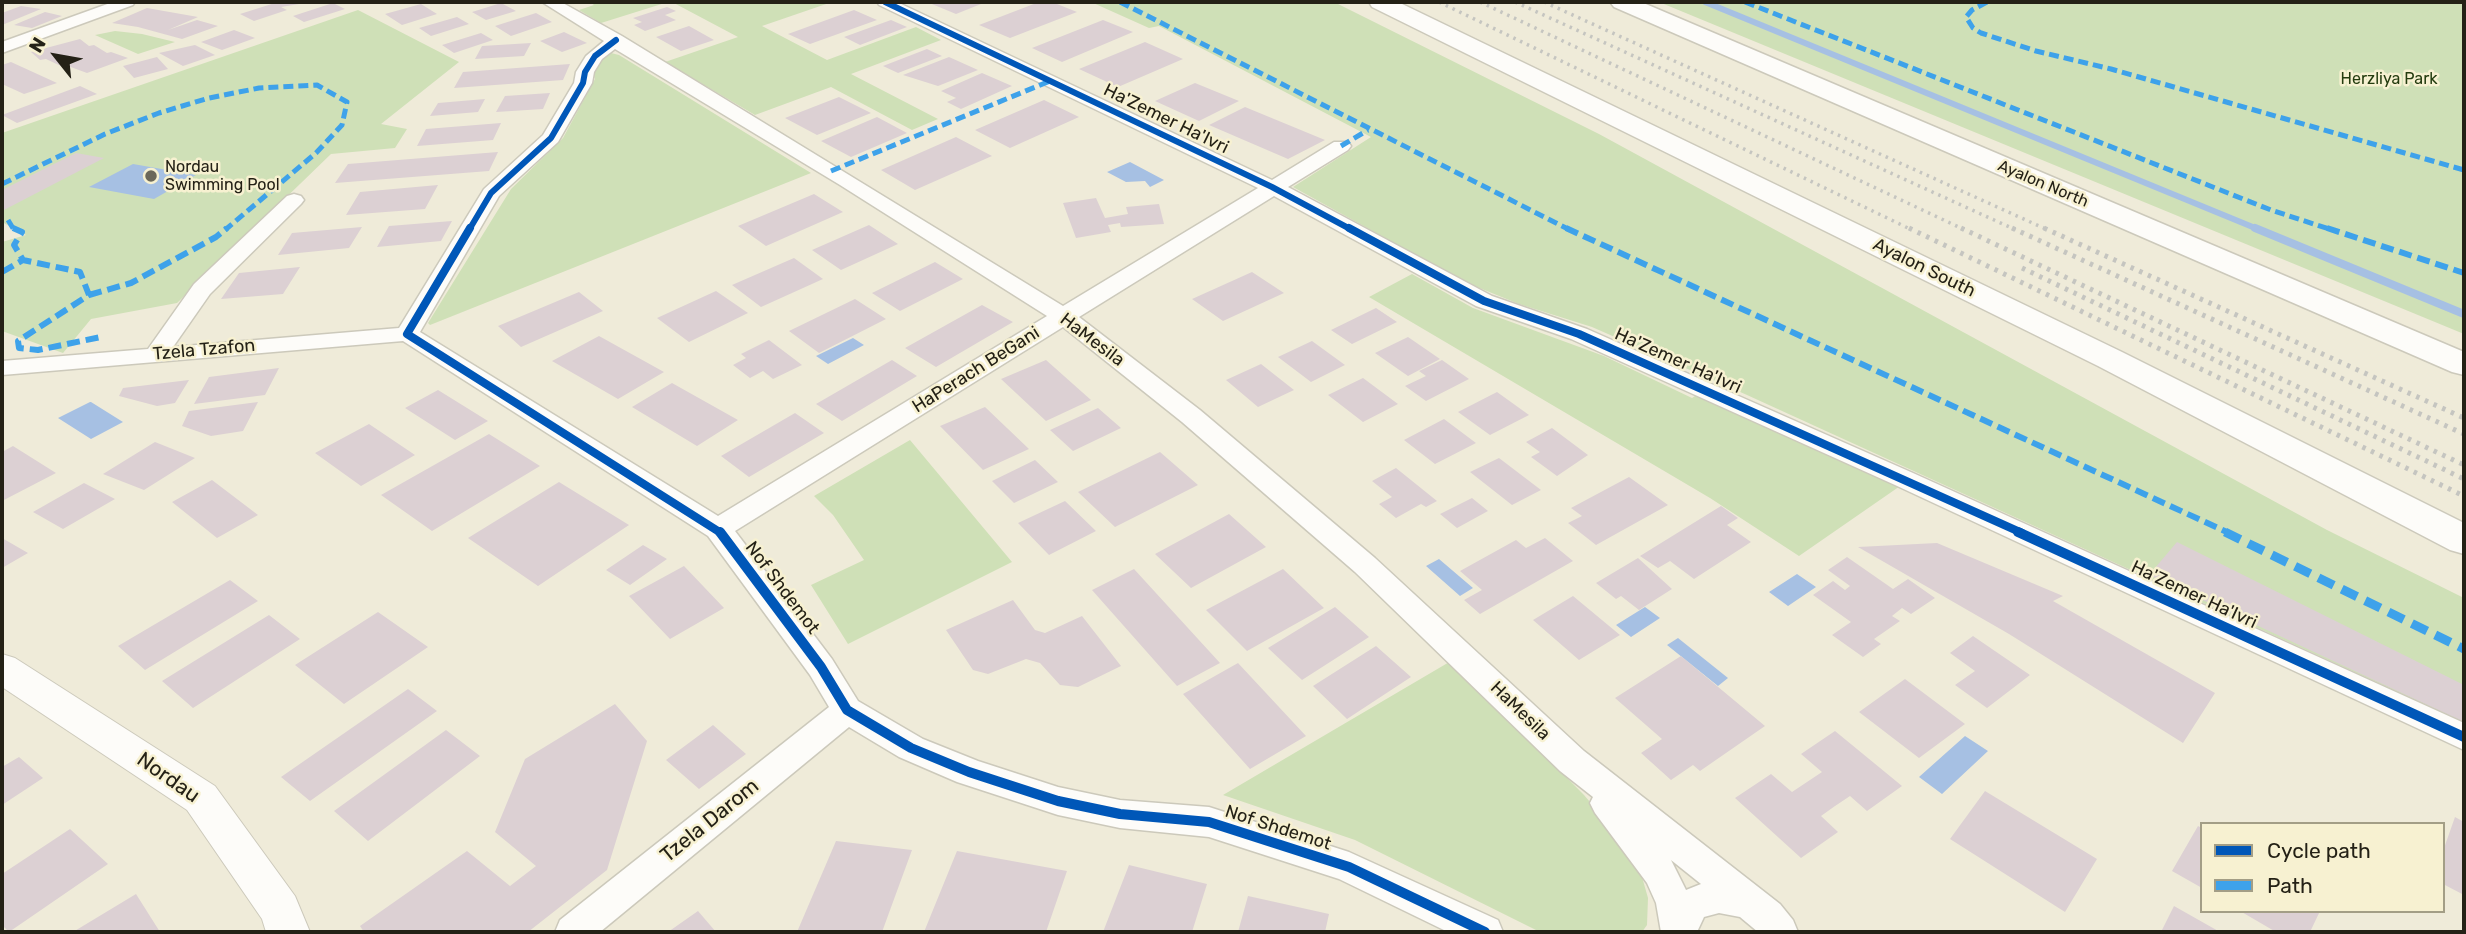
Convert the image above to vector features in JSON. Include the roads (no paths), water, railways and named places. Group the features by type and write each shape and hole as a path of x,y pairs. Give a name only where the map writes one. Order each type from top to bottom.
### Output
{"highway":[{"name":"Ayalon South","path":"1380,2 2110,359 2464,540"},
{"name":"Ayalon North","path":"1622,2 2464,365"}],"street":[{"path":"2,48 127,2"},
{"name":"HaMesila","path":"550,2 1063,316 1199,422 1365,565 1572,761 1774,924"},
{"name":"Ha'Zemer Ha'Ivri","path":"885,2 1272,187 1484,301 1604,345 1955,502 2464,737"},
{"path":"407,334 491,192 551,138 583,83 585,72 595,56 616,40"},
{"name":"HaPerach BeGani","path":"718,529 1341,146"},
{"path":"156,354 202,289 294,200"},
{"name":"Tzela Tzafon","path":"2,368 407,334"},
{"name":"Nof Shdemot","path":"407,334 718,529 821,667 847,710 911,748 969,772 1058,801 1120,814 1209,822 1349,867 1485,932"},
{"name":"Nordau","path":"2,668 201,798 280,910 288,932"},
{"name":"Tzela Darom","path":"573,932 847,710"},
{"name":"HaMesila","path":"1572,761 1618,816 1658,873 1674,903 1679,931"},
{"path":"1679,931 1683,916 1692,906 1719,897 1744,902 1774,924"}],"water":[{"path":"1130,162 1164,180 1150,187 1145,181 1126,182 1107,172"},
{"path":"133,164 196,175 154,199 89,187"},
{"path":"853,338 864,345 828,364 816,356"},
{"path":"90,402 123,422 91,439 58,418"},
{"path":"1439,559 1473,588 1460,596 1426,566"},
{"path":"1797,574 1816,587 1788,606 1769,592"},
{"path":"1645,607 1660,618 1631,637 1616,625"},
{"path":"1678,638 1728,678 1718,686 1667,645"},
{"path":"1965,736 1988,751 1942,794 1919,777"}],"waterway":[{"path":"1705,2 2260,230"},
{"path":"2255,228 2464,314"}],"railway":[{"path":"1439,2 1912,230"},
{"path":"1480,2 1965,230"},
{"path":"1515,2 2016,230"},
{"path":"1544,2 2048,230"},
{"path":"1909,228 2464,496"},
{"path":"1961,228 2464,465"},
{"path":"2012,228 2464,434"},
{"path":"2044,228 2464,418"},
{"path":"2022,268 2464,479"}],"place":[{"name":"Nordau Swimming Pool","path":"151,176"}],"park label":[{"name":"Herzliya Park","path":"2389,79"}]}
